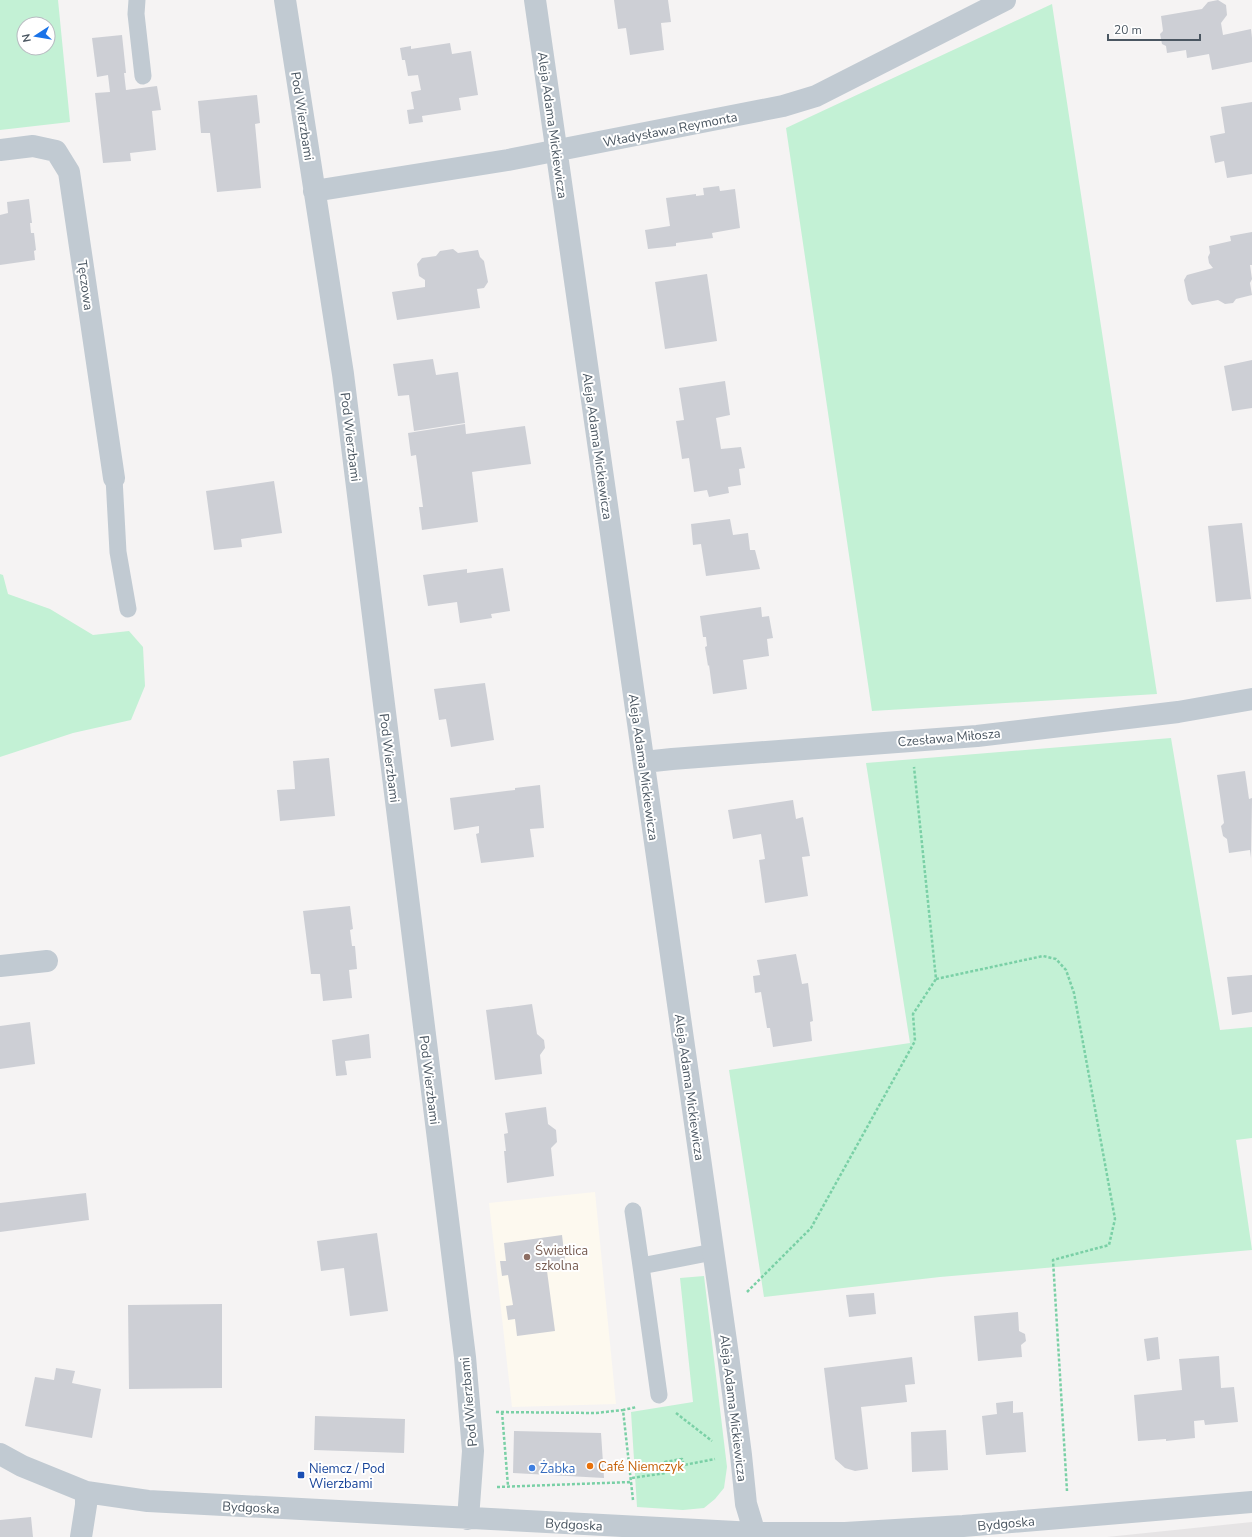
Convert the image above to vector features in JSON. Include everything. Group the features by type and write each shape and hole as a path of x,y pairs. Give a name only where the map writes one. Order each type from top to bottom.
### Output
{"street":[{"name":"Pod Wierzbami","path":"285,0 343,374 464,1349 473,1451 468,1519"},
{"name":"Aleja Adama Mickiewicza","path":"535,0 713,1252 741,1455 746,1504 755,1535"},
{"name":"Władysława Reymonta","path":"314,191 501,162 783,106 816,96 1006,0"},
{"name":"Tęczowa","path":"0,150 33,146 56,151 69,172 114,478"},
{"name":"Czesława Miłosza","path":"644,762 977,736 1178,712 1252,699"},
{"path":"0,966 47,961"},
{"name":"Bydgoska","path":"0,1454 22,1466 86,1492 148,1501 755,1535 845,1534 963,1526 1252,1502"},
{"path":"81,1537 86,1505 86,1492"}],"lane":[{"path":"138,0 136,14 143,76"},
{"path":"114,478 118,552 128,609"},
{"path":"633,1211 659,1395"},
{"path":"641,1266 713,1252"}],"path":[{"path":"747,1293 812,1228 915,1041 913,1014 936,979 912,741"},
{"path":"936,979 1042,956 1056,959 1066,970 1074,992 1115,1219 1109,1245 1053,1260 1068,1517"},
{"path":"491,1412 596,1413 638,1407"},
{"path":"623,1410 632,1478 633,1502"},
{"path":"502,1412 508,1486"},
{"path":"675,1412 715,1444"},
{"path":"632,1478 666,1473 665,1462 682,1459 684,1465 715,1459"}],"shaded area":[{"path":"595,1192 616,1404 512,1407 489,1203"},
{"path":"1252,1522 1252,1537 1107,1537"}],"green space":[{"path":"0,0 58,0 70,122 0,130"},
{"path":"1052,4 1157,694 872,711 786,128"},
{"path":"0,574 3,575 8,594 50,609 93,635 129,631 143,647 145,686 131,720 73,733 0,757"},
{"path":"1171,738 1220,1030 1252,1027 1252,1138 1236,1140 1252,1250 940,1277 764,1297 729,1070 910,1043 866,763"},
{"path":"704,1276 727,1467 724,1488 715,1499 704,1508 683,1510 637,1507 631,1412 693,1402 680,1278"}],"building":[{"path":"614,0 668,0 671,22 661,23 664,50 630,55 626,28 618,29"},
{"path":"1218,0 1226,5 1227,15 1221,23 1223,35 1251,29 1252,62 1212,70 1209,54 1187,58 1186,50 1167,53 1166,46 1162,44 1160,34 1163,31 1161,16 1202,9 1208,2"},
{"path":"122,35 126,73 124,73 126,90 157,86 161,110 152,111 156,150 130,153 131,161 103,163 95,93 110,92 108,75 97,77 92,38"},
{"path":"450,43 452,54 471,51 478,95 459,98 461,110 422,116 423,122 409,124 407,110 414,109 411,92 421,90 418,75 408,76 405,60 402,60 400,48 411,46 411,49"},
{"path":"257,95 260,123 255,124 261,188 217,192 210,133 201,133 198,101"},
{"path":"1252,102 1252,174 1227,178 1224,161 1215,163 1210,136 1225,133 1221,107"},
{"path":"719,186 720,191 735,189 740,228 712,233 713,238 676,243 676,246 648,249 645,230 670,226 666,198 696,194 696,196 704,195 703,188"},
{"path":"29,199 32,223 30,223 31,233 34,233 36,250 34,251 35,260 0,265 0,215 8,213 7,202"},
{"path":"1252,232 1252,265 1250,265 1252,279 1250,283 1252,295 1236,299 1233,303 1225,304 1218,300 1192,305 1188,300 1184,280 1187,275 1213,268 1209,263 1209,246 1231,241 1230,236"},
{"path":"453,249 458,253 478,250 480,257 484,261 488,282 484,288 477,289 480,308 397,320 392,292 425,287 425,280 419,276 417,264 422,258 436,256 440,251"},
{"path":"707,274 717,341 665,349 655,282"},
{"path":"433,359 436,375 458,372 465,423 414,431 409,395 398,396 393,364"},
{"path":"1252,360 1252,408 1232,411 1224,366"},
{"path":"725,381 730,415 716,418 721,449 741,447 745,468 739,469 741,485 728,487 729,493 709,497 707,490 694,492 689,458 682,459 676,421 684,420 679,388"},
{"path":"465,424 466,434 525,426 531,464 472,472 478,522 422,530 419,507 423,507 416,455 411,456 408,433"},
{"path":"274,481 282,533 241,539 242,547 214,550 206,491"},
{"path":"730,519 733,535 748,533 750,550 755,550 760,569 706,576 701,544 693,545 691,524"},
{"path":"1242,523 1251,599 1216,602 1208,526"},
{"path":"503,568 510,611 491,614 492,618 460,623 457,602 428,606 423,575 467,569 467,573"},
{"path":"761,607 762,617 769,616 773,638 767,639 769,656 743,660 747,689 713,694 705,647 707,646 706,637 703,637 700,616"},
{"path":"485,683 494,740 451,747 446,719 439,720 434,689"},
{"path":"329,758 335,816 280,821 277,790 295,789 293,761"},
{"path":"1245,771 1249,799 1252,798 1251,858 1250,850 1229,853 1227,839 1223,836 1221,826 1224,823 1217,775"},
{"path":"540,785 544,828 530,829 534,857 481,863 476,834 479,833 479,826 454,830 450,798 515,790 515,788"},
{"path":"793,800 796,819 803,817 810,856 802,857 808,896 765,903 759,860 765,859 761,834 733,839 728,810"},
{"path":"350,906 353,929 350,930 352,946 355,946 357,969 349,970 352,998 323,1001 320,974 311,974 303,911"},
{"path":"796,954 802,984 808,983 813,1021 810,1022 812,1041 773,1047 770,1028 767,1028 761,992 755,993 753,976 760,975 757,960"},
{"path":"1252,975 1252,1012 1232,1015 1227,977"},
{"path":"532,1004 537,1034 544,1040 545,1048 540,1055 542,1074 495,1080 486,1010"},
{"path":"30,1022 35,1064 0,1069 0,1026"},
{"path":"369,1034 371,1058 345,1061 347,1075 336,1076 332,1040"},
{"path":"546,1107 548,1124 556,1130 557,1142 551,1148 554,1176 507,1183 504,1134 508,1133 505,1113"},
{"path":"86,1193 89,1220 0,1232 0,1203"},
{"path":"377,1233 388,1311 350,1316 344,1268 321,1271 317,1241"},
{"path":"562,1235 566,1268 547,1271 555,1331 517,1336 515,1319 508,1320 506,1306 513,1305 508,1275 502,1276 500,1261 506,1261 504,1243"},
{"path":"874,1293 876,1314 849,1317 846,1295"},
{"path":"222,1304 222,1388 129,1389 128,1305"},
{"path":"1018,1312 1019,1331 1025,1334 1026,1341 1021,1345 1022,1357 978,1361 974,1316"},
{"path":"1158,1337 1160,1359 1147,1361 1144,1339"},
{"path":"1219,1356 1221,1388 1234,1387 1238,1422 1205,1425 1204,1420 1194,1421 1195,1438 1166,1441 1166,1439 1138,1441 1134,1395 1182,1390 1179,1359"},
{"path":"912,1357 915,1384 905,1385 907,1402 861,1407 868,1469 855,1471 845,1468 835,1459 824,1368"},
{"path":"56,1368 75,1371 72,1383 101,1389 92,1438 25,1426 35,1377 54,1380"},
{"path":"1013,1401 1013,1413 1023,1412 1026,1452 986,1455 982,1416 997,1414 996,1403"},
{"path":"315,1416 405,1419 404,1453 314,1450"},
{"path":"946,1430 948,1470 912,1472 911,1432"},
{"path":"514,1431 601,1433 604,1478 513,1473"},
{"path":"31,1517 33,1537 0,1537 0,1520"}],"place":[{"name":"Świetlica szkolna","path":"527,1257"},
{"name":"Café Niemczyk","path":"590,1466"},
{"name":"Żabka","path":"532,1468"},
{"name":"Niemcz / Pod Wierzbami","path":"301,1475"}]}
